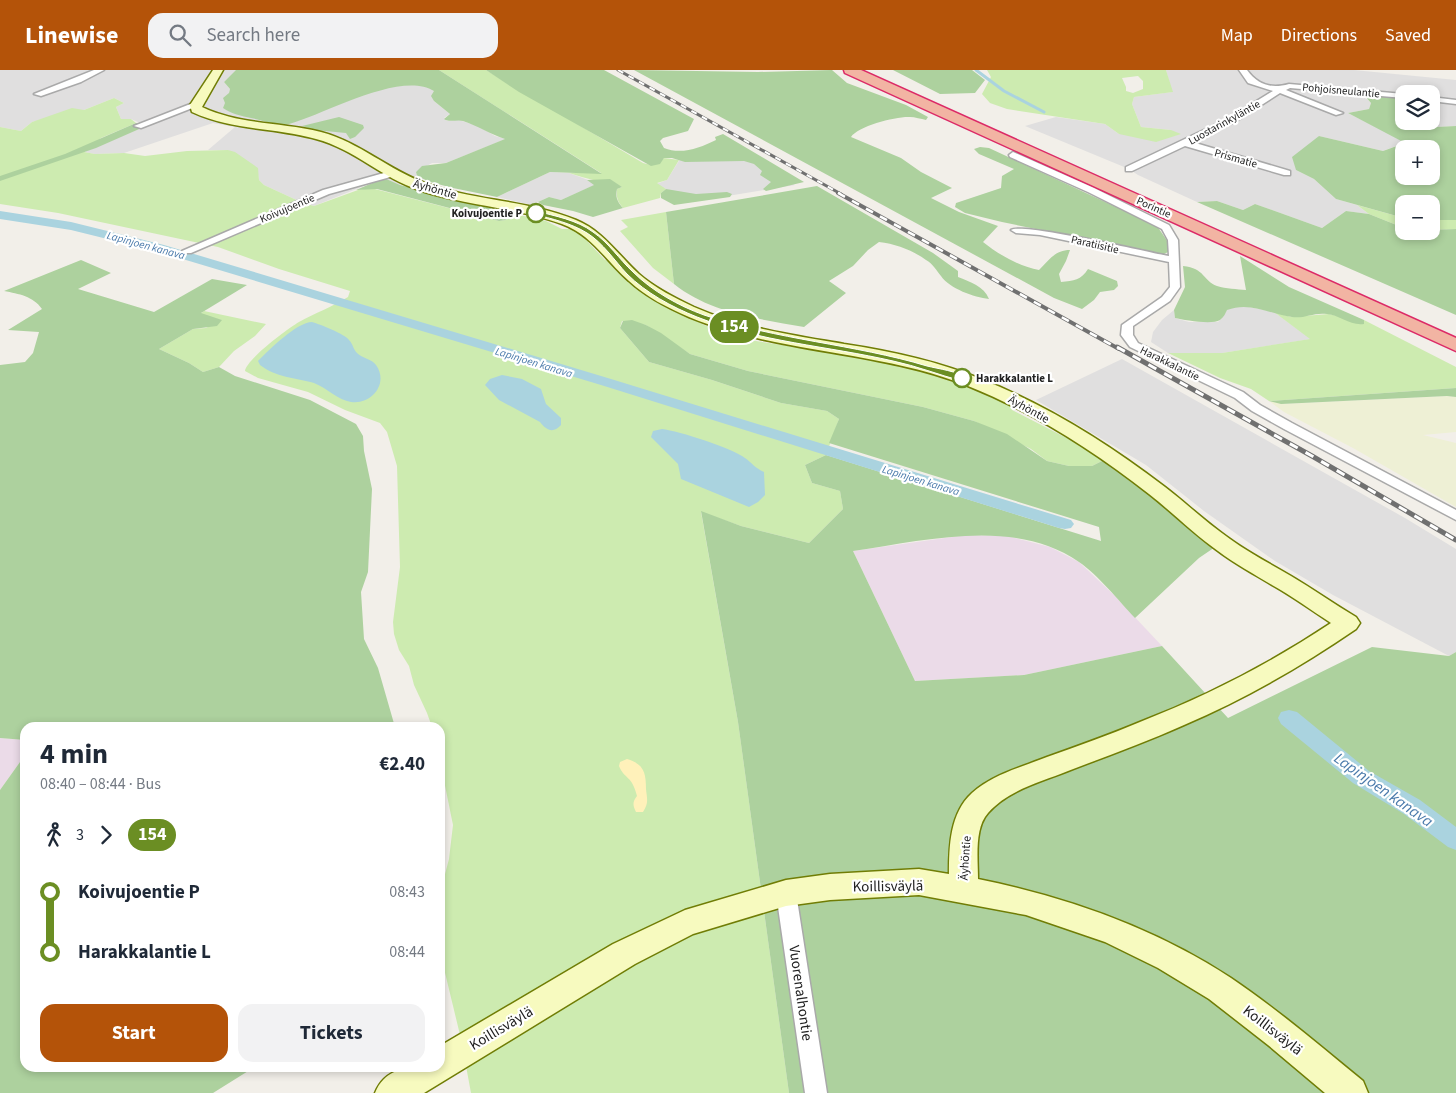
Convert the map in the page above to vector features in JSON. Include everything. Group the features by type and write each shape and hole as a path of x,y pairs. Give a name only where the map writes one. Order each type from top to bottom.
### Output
{"highway":[{"name":"Porintie","path":"850,70 1456,346"},
{"name":"Porintie","path":"864,70 1456,337"}],"main road":[{"path":"196,105 218,70"},
{"name":"Äyhöntie","path":"196,105 196,109 223,120 303,132 329,139 359,153 399,179 433,190 545,215 577,225 596,237 644,285 680,307 709,319 771,336 869,353 917,364 990,389 1052,422 1110,457 1146,482 1221,542 1348,622 1304,653 1244,686 1176,718 1024,777 988,795 975,808 968,827 964,853 963,889"},
{"name":"Koillisväylä","path":"445,1061 624,954 685,923 786,893 919,882 1026,902 1105,929 1168,958 1220,989 1280,1034 1351,1093"},
{"path":"392,1093 427,1072"}],"street":[{"path":"38,94 100,70"},
{"name":"Luostarinkyläntie","path":"1243,70 1251,81 1279,90"},
{"name":"Pohjoisneulantie","path":"1279,90 1289,86 1395,95"},
{"path":"1279,90 1338,113"},
{"name":"Luostarinkyläntie","path":"1129,169 1232,120 1279,90"},
{"path":"1440,100 1456,102"},
{"path":"138,126 196,105"},
{"name":"Prismatie","path":"1186,143 1287,173"},
{"name":"Harakkalantie","path":"1013,155 1091,190 1166,227 1173,240 1175,286 1166,299 1128,325 1126,331 1129,340 1169,363 1238,395 1256,408 1288,426 1456,516"},
{"name":"Koivujoentie","path":"187,251 326,192 391,174"},
{"name":"Paratiisitie","path":"1016,230 1040,232 1128,252 1174,260"},
{"name":"Vuorenalhontie","path":"786,893 816,1093"}],"shaded area":[{"path":"0,70 238,70 224,82 230,89 229,93 372,88 393,81 427,84 435,91 434,101 450,114 444,118 447,121 459,120 478,126 495,136 506,139 446,163 432,163 416,172 417,176 399,185 384,178 314,206 264,185 259,180 258,174 228,150 208,150 235,127 213,123 124,153 95,154 84,152 145,125 131,119 121,119 116,107 124,103 114,98 84,110 32,122 21,131 0,127"},
{"path":"1166,70 1354,70 1456,80 1456,126 1440,127 1440,85 1395,85 1395,97 1363,95 1371,103 1369,109 1348,113 1402,140 1395,140 1395,146 1383,151 1319,136 1296,170 1314,179 1336,199 1357,205 1369,214 1346,211 1322,228 1255,204 1243,210 1217,201 1197,202 1129,169 1025,126 1056,117 1105,124 1119,134 1171,130 1141,127 1132,104 1134,97 1172,92"},
{"path":"680,159 751,160 795,185 691,202 656,184 667,180"},
{"path":"550,172 569,173 591,181 595,185 561,200 549,197 532,205 497,197"},
{"path":"1234,307 1249,307 1274,312 1311,339 1205,354 1168,353 1151,342 1153,332 1162,320 1174,310 1175,318 1189,322 1218,322 1226,310"},
{"path":"1122,359 1405,518 1456,549 1456,652 1449,656 1333,595 1275,561 1204,511 1146,465 1036,400"},
{"path":"966,535 1007,536 1050,547 1079,562 1114,595 1162,646 1024,675 915,681 853,551"},
{"path":"0,738 20,740 20,762 0,790"}],"green space":[{"path":"236,70 439,70 602,174 550,172 497,197 430,182 417,176 416,172 422,166 446,163 505,139 463,121 444,119 450,114 434,101 431,96 434,91 420,86 402,86 383,90 285,125 240,116 223,108 225,103 223,98 229,93 230,89 224,82"},
{"path":"439,70 486,70 643,163 655,165 664,158 679,160 667,180 657,183 666,189 661,193 660,198 623,208 617,195 617,189 622,187 569,173 601,173"},
{"path":"486,70 604,70 694,119 688,131 663,138 660,141 664,148 677,151 690,150 704,146 716,140 715,137 723,134 804,182 766,191 763,189 771,182 760,175 762,171 754,164 744,161 685,162 664,158 660,164 651,166 519,92"},
{"path":"634,70 758,72 832,70 847,83 906,105 928,117 926,120 904,117 887,120 861,129 851,137 901,158 921,172 952,188 931,198 959,212 998,226 983,242 989,247 1017,263 1039,270 1056,254 1070,250 1059,274 1061,282 1077,279 1083,276 1088,269 1117,281 1118,286 1114,290 1100,292 1094,300 1082,309 1054,298"},
{"path":"893,70 972,70 985,80 975,93 940,94"},
{"path":"987,70 1166,70 1173,92 1134,97 1132,104 1141,127 1171,130 1181,134 1156,142 1119,134 1105,124 1007,109 990,103 982,94 991,77","holes":["1138,76 1143,81 1143,89 1133,93 1126,91 1122,78"]},
{"path":"1363,94 1395,97 1395,130 1440,130 1440,127 1456,126 1456,220 1440,220 1440,195 1395,195 1395,215 1336,199 1314,179 1296,170 1292,157 1319,136 1383,151 1395,147 1395,185 1440,185 1440,140 1399,140 1348,113 1369,109 1371,103"},
{"path":"114,98 124,103 116,107 121,119 131,119 136,123 101,138 84,152 95,154 124,153 145,156 187,151 228,150 235,152 258,168 259,180 264,185 314,206 358,190 371,188 499,221 506,220 515,214 546,221 562,229 571,229 583,234 605,260 612,261 651,296 704,325 756,341 879,360 940,375 1011,403 1012,410 1088,449 1110,457 1092,466 1069,466 1047,461 1031,449 974,421 923,407 748,371 690,354 646,325 622,321 620,328 649,362 781,403 827,411 839,419 826,455 805,465 812,483 840,491 843,509 809,543 741,526 701,512 738,722 789,1093 471,1093 461,1039 445,973 445,874 449,859 453,825 445,786 445,722 430,722 414,685 409,666 399,650 394,634 393,622 400,567 397,466 387,432 380,423 345,410 308,392 258,378 245,371 252,360 277,338 299,322 348,297 350,291 279,269 218,247 58,213 0,204 0,127 21,131 32,122 72,108 84,110"},
{"path":"339,117 363,125 364,128 355,137 350,139 346,133 315,130 302,126"},
{"path":"136,123 146,126 96,148 0,181 0,176 65,154"},
{"path":"980,147 989,148 1157,226 1168,242 1168,252 1162,255 965,213 955,207 956,203 1001,188 1002,176 1014,169 979,154 974,149"},
{"path":"384,178 400,185 515,214 506,220 499,221 377,189 356,190"},
{"path":"610,179 622,187 617,189 616,195 618,202 623,208 593,217 543,205 538,202 549,197 561,200 594,185 587,180"},
{"path":"817,186 933,253 958,271 958,277 984,291 989,299 970,294 950,285 931,263 915,253 892,244 879,242 868,250 853,266 829,281 846,293 804,327 753,318 719,308 688,294 674,284 666,212"},
{"path":"666,189 696,194 727,192 732,194 730,197 674,205 661,198 661,193"},
{"path":"1217,201 1243,210 1255,204 1322,228 1346,211 1369,214 1395,224 1395,240 1440,240 1440,230 1456,229 1456,315 1197,202"},
{"path":"1357,205 1395,216 1395,224 1369,214"},
{"path":"666,212 674,284 653,268 620,231 628,227 621,220"},
{"path":"1440,220 1456,220 1456,229 1440,230"},
{"path":"1240,256 1289,287 1364,320 1364,324 1354,323 1327,314 1292,317 1252,307 1227,310 1220,320 1211,322 1175,318 1174,310 1185,287 1183,266 1196,269 1212,284 1217,286 1246,290"},
{"path":"81,260 111,273 78,289 154,312 212,279 247,285 201,313 222,320 217,326 193,329 159,349 203,372 219,367 235,376 310,400 356,424 363,436 364,451 372,489 368,572 361,592 364,639 378,668 394,722 20,722 20,740 0,738 0,365 25,362 33,353 39,332 8,330 42,309 30,298 4,291"},
{"path":"204,311 266,324 255,336 234,351 219,367 203,372 159,349 193,329 206,328 221,320 200,314"},
{"path":"1274,312 1291,317 1329,314 1364,323 1364,320 1456,367 1456,388 1269,401 1251,389 1220,378 1168,353 1222,353 1310,339"},
{"path":"632,320 661,333 690,354 748,371 923,407 974,421 1007,434 1047,461 1069,466 1092,466 1110,457 1221,543 1199,558 1135,618 1086,567 1054,548 1026,540 998,536 969,536 939,538 853,551 915,681 1024,675 1162,646 1228,718 1372,647 1449,656 1456,652 1456,1093 789,1093 738,722 701,511 741,526 809,543 843,509 840,491 812,483 805,465 826,455 1101,541 1099,527 829,443 839,419 827,411 781,403 649,362 620,328 623,321"},
{"path":"1456,388 1456,397 1281,404 1269,401"},
{"path":"1456,397 1456,432 1423,435 1456,443 1456,507 1353,448 1284,412 1269,401 1282,404"},
{"path":"20,762 20,1072 247,1072 213,1093 0,1093 0,790"}],"sand":[{"path":"627,759 633,761 643,770 647,801 643,812 636,812 634,808 634,800 637,796 635,789 619,766 620,762"}],"water":[{"path":"312,322 343,335 357,353 376,365 381,379 372,396 359,402 346,401 314,383 279,375 260,365 258,361 283,337 306,323"},
{"path":"502,375 522,379 541,389 546,404 561,418 561,425 552,430 547,429 540,422 499,400 485,385 490,379"},
{"path":"662,429 705,441 745,458 764,472 765,495 749,507 681,479 678,464 651,437 653,431"}],"waterway":[{"path":"976,70 1004,91 1044,112"},
{"name":"Lapinjoen kanava","path":"0,215 71,226 160,248 606,382 1065,524"},
{"name":"Lapinjoen kanava","path":"1289,718 1361,777 1412,807 1456,840"}],"railway":[{"path":"618,70 841,194"},
{"path":"838,193 1119,349"},
{"path":"1117,347 1312,456 1456,540"}],"bus line":[{"name":"154","path":"536,213 564,220 589,232 602,242 630,273 644,285 662,298 700,316 756,333 869,353 917,364 962,378"}],"place":[{"name":"Koivujoentie P","path":"536,213"},
{"name":"Harakkalantie L","path":"962,378"}]}
